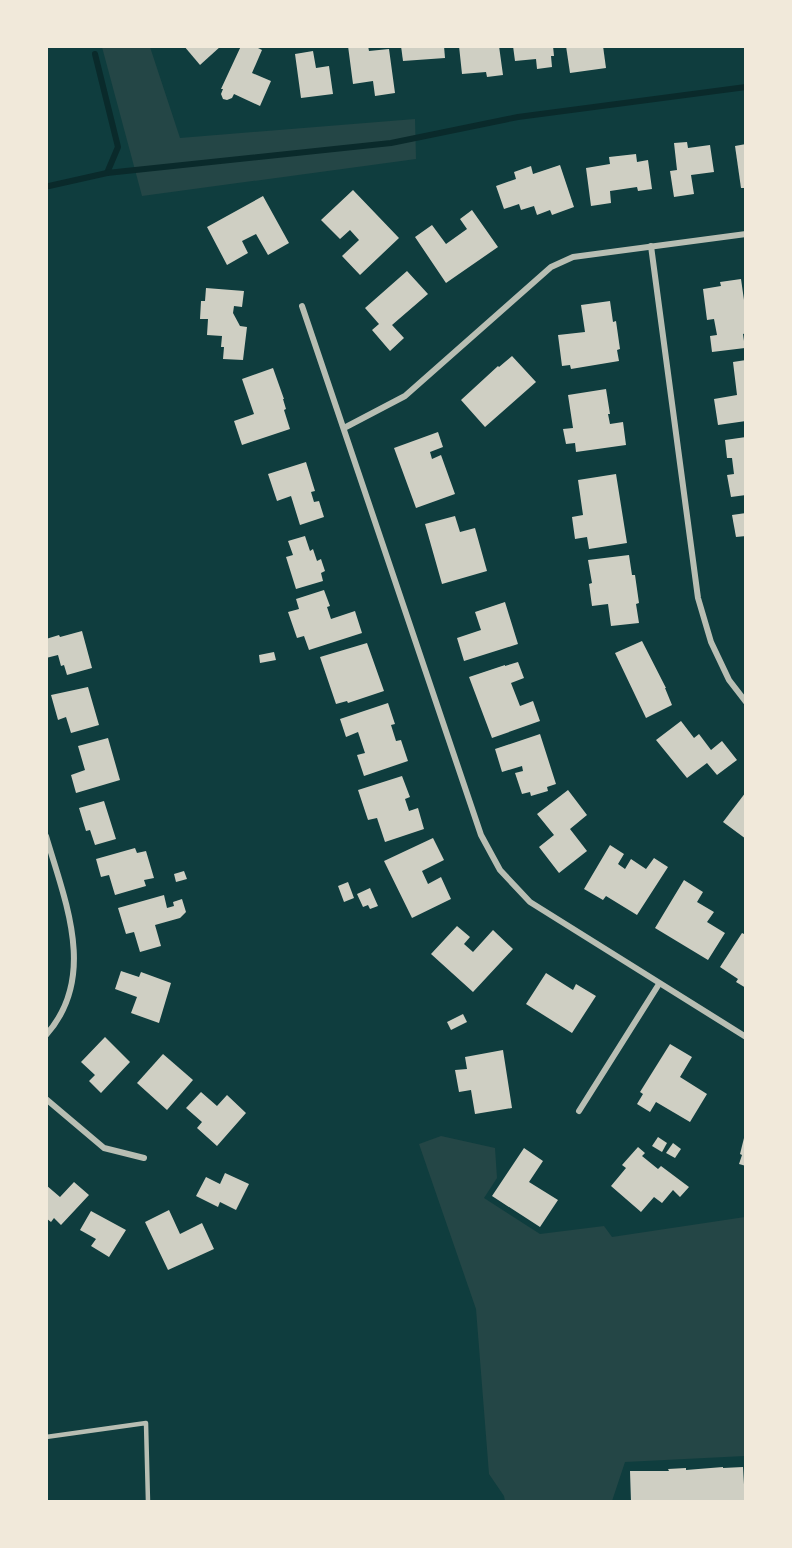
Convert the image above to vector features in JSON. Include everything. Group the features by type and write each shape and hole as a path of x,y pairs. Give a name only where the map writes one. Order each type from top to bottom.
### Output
{"street":[{"path":"344,428 405,396 551,267 573,257 746,234"},
{"path":"651,246 698,598 711,642 729,680 746,702"},
{"path":"302,306 481,835 500,870 530,902 746,1037"},
{"path":"46,836 71,921 74,974 67,1002 52,1029 46,1035"},
{"path":"579,1111 660,984"},
{"path":"46,1099 104,1148 144,1158"}],"lane":[{"path":"46,1437 146,1423 148,1502"}],"shaded area":[{"path":"102,47 150,47 180,138 415,119 416,159 142,196"},
{"path":"441,1136 495,1148 497,1178 484,1198 540,1234 604,1226 612,1237 745,1217 745,1456 625,1462 612,1501 505,1501 489,1474 476,1309 419,1144"}],"building":[{"path":"184,46 221,46 200,65"},
{"path":"241,46 254,46 262,50 252,73 271,81 260,106 234,94 232,98 223,99 221,94 223,89 221,89"},
{"path":"348,46 368,46 369,51 389,49 395,93 375,96 373,81 353,84"},
{"path":"401,46 444,46 445,58 403,61"},
{"path":"459,46 499,46 503,75 487,77 486,72 462,74"},
{"path":"513,46 553,46 552,67 537,69 536,59 515,61"},
{"path":"566,46 603,46 606,68 570,73"},
{"path":"313,51 316,68 329,66 333,94 301,98 295,54"},
{"path":"687,142 688,148 710,145 714,172 691,175 694,194 674,197 670,171 677,170 674,143"},
{"path":"746,144 746,188 741,188 735,146"},
{"path":"636,154 637,162 648,160 652,189 638,191 637,187 610,191 611,203 591,206 586,168 610,164 609,157"},
{"path":"560,165 574,207 552,215 550,210 537,215 534,206 521,210 519,204 504,209 496,186 516,179 514,172 531,166 533,174"},
{"path":"353,190 399,238 360,275 342,256 359,240 350,230 340,239 321,220"},
{"path":"263,196 289,243 268,255 256,234 242,241 248,253 227,265 207,227"},
{"path":"472,210 498,247 446,283 415,237 432,225 446,244 467,229 460,219"},
{"path":"407,271 428,294 392,325 404,338 390,351 372,330 379,324 365,308"},
{"path":"741,279 744,300 746,300 746,333 743,334 745,348 712,352 710,336 717,335 714,319 707,320 703,289 721,286 720,282"},
{"path":"206,288 244,291 242,307 234,306 233,313 240,326 247,327 243,360 223,359 222,336 207,335 208,319 200,319 201,301 205,301"},
{"path":"610,301 613,322 616,321 620,349 617,350 619,361 571,369 570,365 562,366 558,335 585,332 581,305"},
{"path":"512,356 536,382 485,427 461,400"},
{"path":"746,360 746,421 718,425 714,399 737,395 733,362"},
{"path":"273,368 284,399 286,409 284,410 290,429 242,445 234,421 254,414 242,379"},
{"path":"606,389 610,424 623,422 626,445 576,452 575,443 566,444 563,429 573,428 568,395"},
{"path":"438,432 443,447 430,452 432,459 441,455 455,494 416,508 394,448"},
{"path":"746,437 746,495 731,497 727,475 734,474 732,458 727,458 725,440"},
{"path":"306,462 315,491 311,492 314,502 319,501 324,517 300,525 291,496 277,501 268,474"},
{"path":"616,474 627,543 589,549 587,537 575,539 572,517 583,515 578,480"},
{"path":"746,513 746,536 736,537 732,515"},
{"path":"455,516 460,532 475,528 487,571 442,584 425,524"},
{"path":"305,536 310,551 313,549 317,561 321,559 325,571 321,573 323,581 296,589 286,557 293,555 288,541"},
{"path":"629,555 632,575 635,575 639,623 611,626 608,604 592,606 589,584 592,583 588,560"},
{"path":"324,590 330,606 327,607 331,619 355,611 362,633 309,650 304,636 297,638 288,612 299,609 296,599"},
{"path":"505,602 518,644 464,661 457,638 481,630 475,612"},
{"path":"82,631 92,668 67,675 58,655 46,658 46,639"},
{"path":"642,641 672,705 646,718 615,653"},
{"path":"367,643 384,691 348,703 347,701 336,704 320,657"},
{"path":"274,652 276,660 260,663 259,655"},
{"path":"518,662 524,678 511,683 520,706 533,701 540,721 492,738 469,677"},
{"path":"88,687 99,725 71,733 66,717 58,720 51,695"},
{"path":"388,703 395,724 391,725 396,741 401,740 408,761 364,776 357,755 365,753 358,732 346,737 340,719"},
{"path":"681,721 694,738 699,734 711,750 722,741 737,760 717,775 707,763 687,778 656,740"},
{"path":"540,734 556,784 547,787 548,791 531,796 530,792 522,794 515,773 523,771 522,766 502,772 495,749"},
{"path":"108,738 120,780 76,793 71,775 85,770 78,746"},
{"path":"402,776 410,797 405,799 409,811 418,808 424,829 385,842 377,818 368,820 358,790"},
{"path":"568,790 587,815 570,829 587,851 559,873 539,847 554,835 537,814"},
{"path":"746,792 746,839 723,822"},
{"path":"104,801 116,839 95,845 90,830 86,831 79,808"},
{"path":"433,838 444,860 422,871 428,884 441,877 451,899 412,918 384,861"},
{"path":"610,845 624,854 618,864 625,869 631,859 646,869 654,858 668,867 637,915 606,896 603,900 584,889"},
{"path":"135,848 137,853 146,851 154,878 144,880 146,886 115,895 109,875 101,877 96,859"},
{"path":"184,871 187,879 176,882 174,874"},
{"path":"684,880 703,892 697,902 714,912 707,922 725,933 708,960 655,928"},
{"path":"348,882 354,898 344,902 338,886"},
{"path":"370,888 378,906 370,909 368,905 363,907 357,894"},
{"path":"164,895 167,908 174,906 173,902 182,899 186,912 180,918 155,925 161,946 140,952 134,932 126,934 118,908"},
{"path":"457,926 470,937 464,944 473,952 493,930 513,949 473,992 431,954"},
{"path":"742,933 746,935 746,988 736,982 738,979 720,967"},
{"path":"121,971 139,977 141,972 171,983 159,1023 131,1013 137,997 115,989"},
{"path":"546,973 573,990 576,984 596,996 572,1033 526,1004"},
{"path":"463,1014 467,1022 451,1030 447,1022"},
{"path":"105,1037 130,1062 101,1093 89,1081 95,1075 81,1062"},
{"path":"670,1044 692,1057 680,1077 707,1094 690,1122 656,1102 650,1112 637,1104 643,1094 640,1092"},
{"path":"503,1050 512,1108 475,1114 471,1090 459,1092 455,1070 467,1069 465,1057"},
{"path":"163,1054 193,1080 167,1110 137,1083"},
{"path":"201,1092 217,1106 227,1095 246,1113 217,1146 197,1128 202,1122 186,1108"},
{"path":"746,1134 746,1166 739,1164"},
{"path":"658,1137 667,1143 662,1152 652,1146"},
{"path":"673,1143 681,1149 675,1158 666,1153"},
{"path":"638,1147 645,1153 642,1156 658,1169 661,1166 689,1187 680,1197 673,1190 662,1203 654,1197 641,1212 611,1186 626,1168 622,1165"},
{"path":"524,1148 543,1161 529,1182 558,1200 540,1227 492,1196"},
{"path":"225,1173 249,1184 236,1210 220,1202 218,1207 196,1196 206,1177 220,1184"},
{"path":"74,1182 89,1195 61,1225 54,1218 51,1222 46,1218 46,1185 60,1197"},
{"path":"169,1210 180,1234 202,1223 214,1249 168,1270 145,1222"},
{"path":"91,1211 126,1230 109,1257 91,1246 96,1239 80,1230"},
{"path":"743,1467 745,1502 631,1502 630,1471"}],"waterway":[{"path":"95,54 118,147 107,173"},
{"path":"49,186 107,173 391,143 518,117 746,87"}]}
